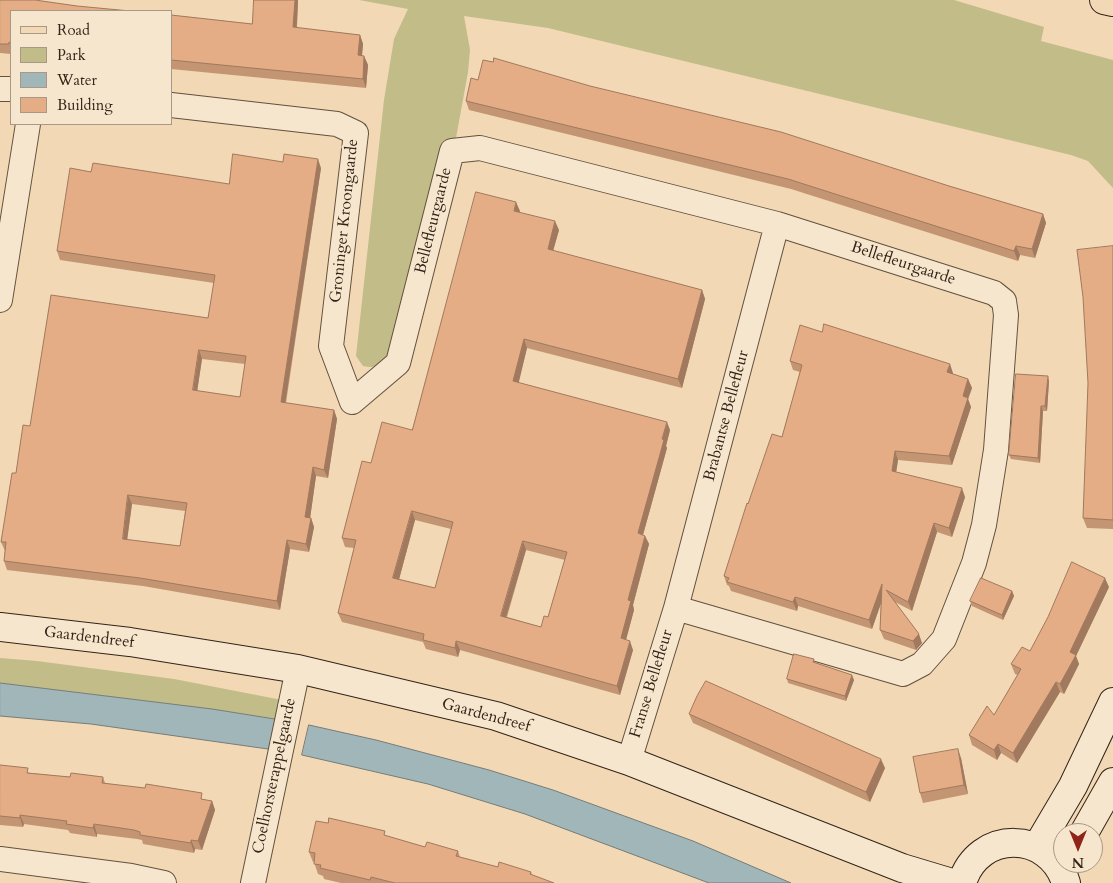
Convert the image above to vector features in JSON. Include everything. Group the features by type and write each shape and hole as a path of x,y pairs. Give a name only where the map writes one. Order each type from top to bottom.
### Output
{"main road":[{"path":"1104,0 1113,2"}],"street":[{"name":"Groninger Kroongaarde","path":"172,105 337,124 356,133 331,346 352,402"},
{"path":"0,300 28,125"},
{"name":"Bellefleurgaarde","path":"352,402 398,363 452,150 480,148 777,224 994,293 1004,301 1006,315 996,450 984,524 974,563 944,639 922,664 903,674 676,608"},
{"name":"Brabantse Bellefleur","path":"676,608 777,224"},
{"name":"Franse Bellefleur","path":"629,761 676,608"},
{"name":"Gaardendreef","path":"0,627 130,642 298,670 496,716 629,761 902,868 952,883"},
{"name":"Coelhorsterappelgaarde","path":"253,883 298,670"},
{"path":"1037,847 1073,786 1113,702"},
{"path":"1090,823 1113,782"},
{"path":"962,883 973,862 994,846 1021,843 1037,847 1053,860"},
{"path":"0,859 130,876 164,883"}],"green space":[{"path":"359,0 954,0 1044,27 1041,41 1113,60 1113,188 1088,161 1071,155 548,28 464,16 470,50 456,138 452,140 394,346 383,363 375,367 363,366 356,356 384,100 394,39 408,9"},
{"path":"0,658 174,679 282,700 281,720 212,709 0,683"}],"water":[{"path":"0,683 212,709 281,720 275,750 91,724 0,716"},
{"path":"309,725 376,740 489,770 553,790 693,841 791,883 709,883 525,814 428,784 302,755"}],"building":[{"path":"0,0 35,0 119,10 10,10 10,42 0,44"},
{"path":"254,0 295,0 293,27 360,35 358,55 364,56 363,79 172,60 172,15 252,24"},
{"path":"494,58 590,86 781,132 1043,214 1032,249 1016,246 1014,251 788,179 466,101 471,78 478,80 483,60 493,62"},
{"path":"233,154 283,162 284,154 318,159 281,402 334,410 324,470 313,467 305,517 311,518 306,544 287,540 277,601 140,578 4,561 6,542 1,542 12,473 16,473 23,425 30,426 51,295 208,318 215,275 57,251 70,168 91,172 93,163 229,184","holes":["199,350 246,356 240,397 193,390","128,495 187,503 180,546 123,539"]},
{"path":"476,192 516,202 514,211 555,221 548,249 702,290 678,379 524,339 513,381 667,422 662,439 664,440 638,533 645,536 628,600 631,601 621,638 630,641 617,686 456,641 455,648 423,640 424,634 338,613 356,540 342,538 362,461 371,463 382,422 412,430","holes":["412,511 453,522 435,588 393,578","523,541 567,552 548,617 544,616 541,627 501,616"]},
{"path":"1113,246 1113,520 1083,518 1088,383 1083,297 1077,250"},
{"path":"824,324 950,364 947,372 968,379 963,396 968,398 949,456 895,451 892,471 962,488 949,528 934,523 908,602 886,590 919,634 913,641 880,630 882,584 869,620 795,597 793,602 727,582 729,578 724,576 747,503 772,434 782,437 802,365 790,361 800,325 822,332"},
{"path":"1016,374 1048,376 1045,406 1041,406 1038,458 1009,455"},
{"path":"1072,562 1105,578 1070,652 1076,655 1060,684 1056,682 1013,753 998,744 994,750 969,735 987,706 994,715 1021,669 1011,664 1022,647 1030,651 1048,617"},
{"path":"981,578 1012,591 1002,615 970,601"},
{"path":"794,654 814,659 813,662 852,675 845,696 787,679"},
{"path":"706,681 881,759 866,792 689,714"},
{"path":"958,749 964,785 920,793 913,757"},
{"path":"0,765 28,768 27,773 70,777 71,773 103,777 102,783 145,788 146,784 202,793 201,799 212,801 198,841 191,840 191,843 140,835 140,832 134,830 94,824 93,828 66,824 67,821 20,815 20,818 0,816"},
{"path":"329,818 385,831 384,835 425,847 427,842 458,851 456,856 498,867 499,862 531,872 530,874 554,883 395,883 371,877 370,880 320,868 321,865 314,864 315,853 309,852 316,821 328,823"}]}
